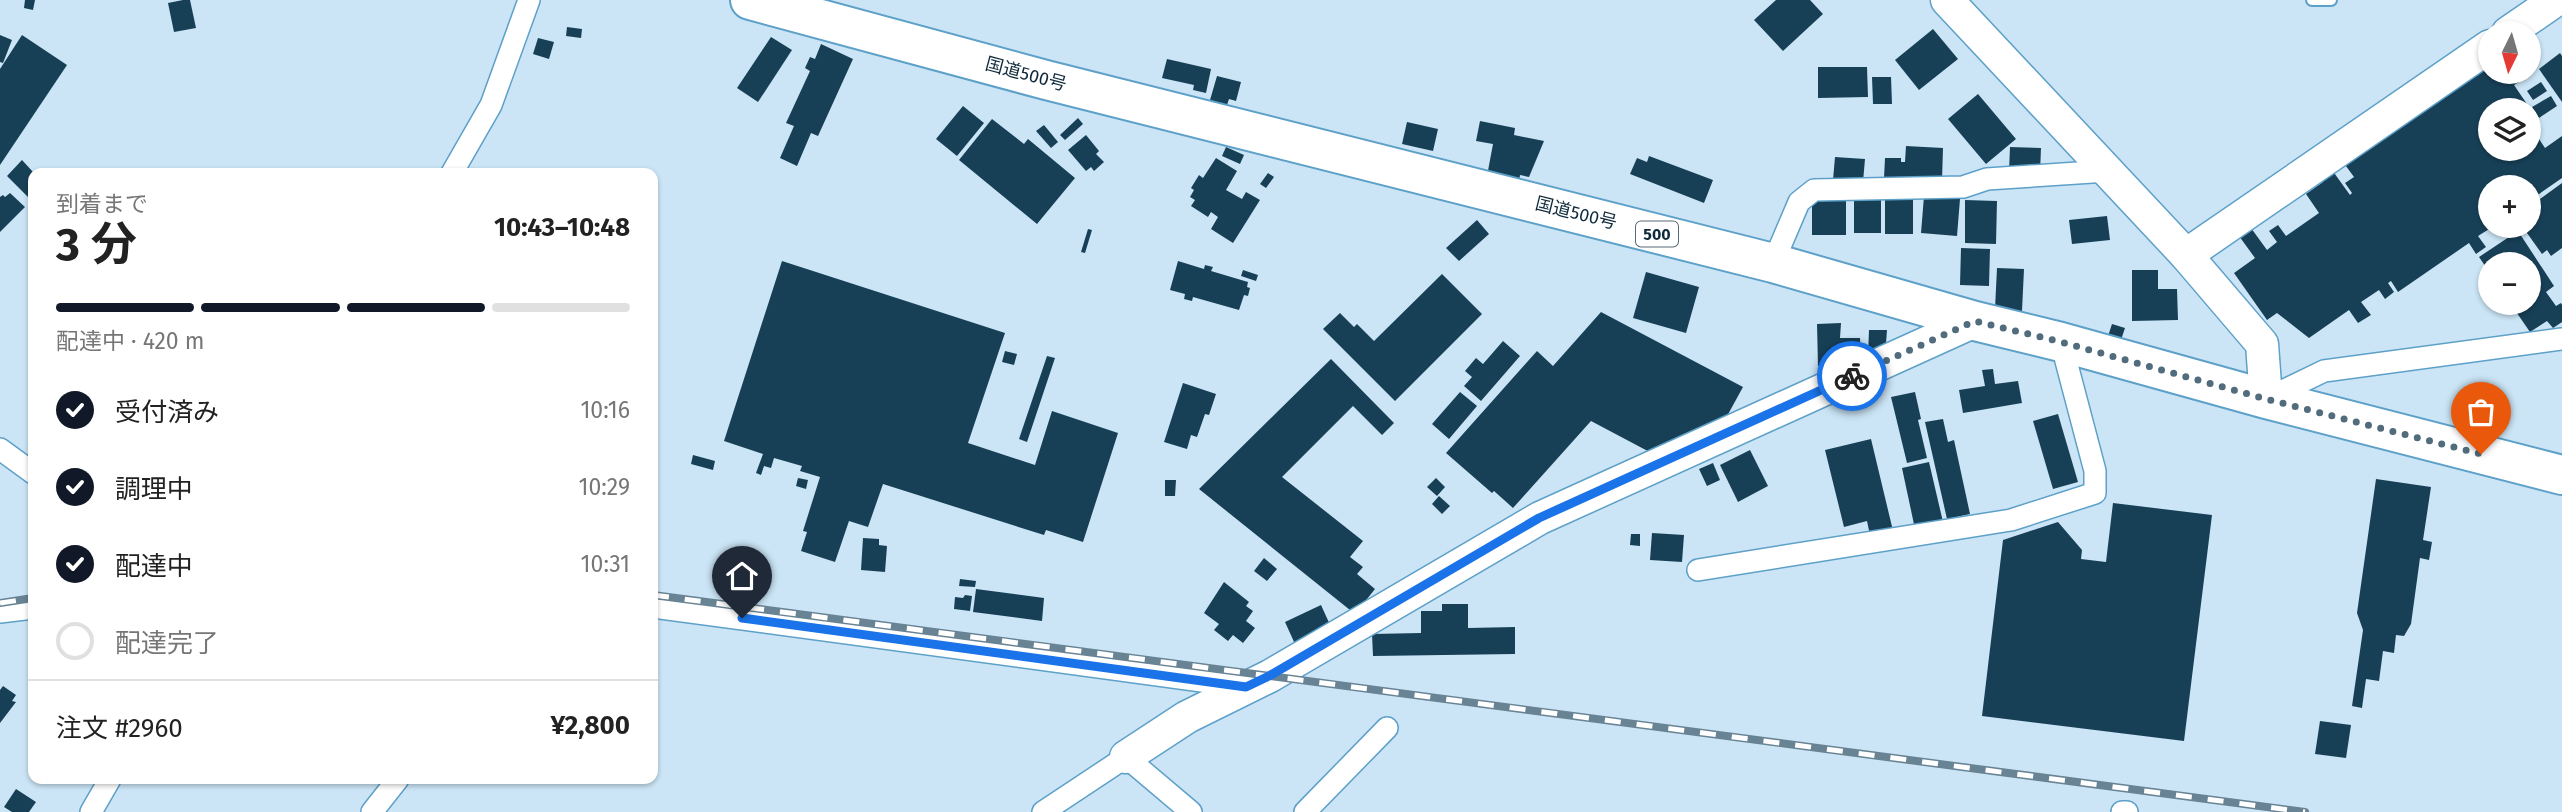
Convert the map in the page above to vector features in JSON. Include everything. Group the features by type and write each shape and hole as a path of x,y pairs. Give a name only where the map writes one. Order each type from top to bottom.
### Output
{"highway":[{"name":"国道500号","path":"750,0 1060,83 1773,263 1975,321 2562,475"}],"street":[{"path":"455,168 491,105 529,0"},
{"path":"1947,0 2186,255 2262,344 2266,399 2324,371 2562,339"},
{"path":"2525,21 2556,0"},
{"path":"2186,255 2478,54"},
{"path":"1773,263 1799,202 1814,190 1963,187 1987,179 2108,172"},
{"path":"1043,812 1187,717 1269,676 1539,518 1975,321"},
{"path":"1698,570 2011,520 2095,493 2095,471 2061,342"},
{"path":"0,449 28,469"},
{"path":"658,608 1246,687"},
{"path":"0,612 28,609"},
{"path":"1305,812 1387,729"},
{"path":"1126,757 1191,812"},
{"path":"91,812 107,784"},
{"path":"372,812 394,784"}],"lane":[{"path":"2312,0 2331,0"}],"building":[{"path":"25,0 35,0 33,10 24,8"},
{"path":"190,0 196,28 174,32 168,3"},
{"path":"1776,0 1810,0 1823,14 1783,51 1754,20"},
{"path":"567,27 582,29 581,38 566,36"},
{"path":"1933,29 1958,59 1919,90 1895,60"},
{"path":"0,35 12,40 3,63 0,62"},
{"path":"22,35 67,65 0,165 0,69"},
{"path":"771,37 792,50 758,102 737,88"},
{"path":"538,38 554,42 549,59 533,54"},
{"path":"821,44 853,59 818,136 811,133 797,166 780,158 794,126 786,123 810,71 805,68 810,57 815,59"},
{"path":"2560,53 2562,56 2562,102 2541,72 2541,67"},
{"path":"1167,59 1211,69 1206,93 1193,90 1194,85 1162,78"},
{"path":"1818,67 1867,67 1868,97 1818,98"},
{"path":"2478,68 2478,84 2516,84 2523,98 2478,98 2478,161 2541,161 2541,142 2545,148 2562,136 2562,178 2541,193 2541,175 2478,175 2478,238 2486,247 2476,254 2469,243 2398,292 2391,281 2388,283 2394,292 2385,299 2379,290 2361,302 2371,315 2358,323 2349,310 2309,338 2277,313 2267,320 2234,273 2255,258 2239,236 2251,228 2267,250 2277,242 2269,231 2278,225 2286,236 2319,213 2306,194 2323,182 2320,178 2332,170 2350,195 2352,193 2345,183 2354,177 2343,162"},
{"path":"1217,76 1241,82 1236,101 1229,99 1227,105 1210,100"},
{"path":"1872,77 1891,77 1892,104 1873,104"},
{"path":"2541,82 2547,91 2532,98 2527,91"},
{"path":"1978,94 2016,139 1986,164 1948,119"},
{"path":"2551,96 2557,106 2541,117 2541,102"},
{"path":"963,106 984,123 957,156 936,139"},
{"path":"1078,118 1083,124 1065,140 1060,135"},
{"path":"992,119 1024,144 1028,139 1075,178 1037,224 959,160"},
{"path":"1480,121 1515,128 1514,135 1544,141 1529,177 1520,175 1519,182 1487,176 1493,144 1476,141"},
{"path":"1407,122 1438,129 1433,151 1402,144"},
{"path":"1044,125 1058,142 1051,148 1036,131"},
{"path":"1086,135 1099,151 1096,154 1104,162 1094,171 1091,167 1086,171 1068,150"},
{"path":"1906,146 1943,148 1942,180 1884,178 1885,158 1901,158 1901,162 1905,162"},
{"path":"1226,147 1244,155 1240,164 1222,156"},
{"path":"2010,147 2041,148 2040,173 2009,172"},
{"path":"1649,156 1713,180 1704,203 1630,174 1637,158 1647,162"},
{"path":"1835,157 1865,159 1863,182 1833,180"},
{"path":"1216,158 1237,171 1226,190 1242,199 1246,192 1260,200 1233,243 1211,229 1218,217 1211,212 1208,217 1191,206 1195,200 1190,197 1194,190 1191,188 1199,175 1203,178"},
{"path":"22,160 29,168 28,197 7,176"},
{"path":"1268,173 1274,177 1266,188 1260,184"},
{"path":"2562,183 2562,248 2551,256 2547,250 2542,254 2531,238 2541,238 2541,198"},
{"path":"1885,192 1913,192 1913,234 1885,234"},
{"path":"10,193 25,207 0,232 0,197"},
{"path":"1924,196 1960,199 1957,236 1921,233"},
{"path":"1812,198 1846,198 1846,235 1812,235"},
{"path":"1854,199 1881,199 1881,233 1854,233"},
{"path":"1965,200 1997,201 1996,244 1965,243"},
{"path":"2107,216 2110,240 2072,244 2069,220"},
{"path":"1477,220 1489,234 1459,261 1446,248"},
{"path":"1088,229 1092,230 1085,253 1081,252"},
{"path":"2508,238 2523,238 2532,252 2486,252"},
{"path":"1961,248 1990,249 1989,286 1960,285"},
{"path":"782,261 1005,333 968,443 1035,465 1052,411 1118,433 1083,542 1046,530 1044,535 883,484 868,527 849,521 835,562 801,551 807,532 803,531 820,477 800,471 802,466 774,458 771,468 764,466 761,475 756,473 763,454 724,441"},
{"path":"1178,261 1204,269 1205,265 1213,267 1211,271 1248,282 1248,296 1244,295 1239,310 1193,297 1192,301 1184,299 1185,294 1170,290"},
{"path":"2541,266 2554,286 2546,292 2556,306 2561,303 2562,305 2562,322 2553,328 2547,321 2530,332 2518,315 2541,315"},
{"path":"1997,268 2024,269 2022,311 1995,309"},
{"path":"1243,270 1258,275 1256,281 1241,276"},
{"path":"2132,270 2158,270 2158,289 2177,289 2178,320 2132,321"},
{"path":"1646,272 1699,287 1686,333 1633,318"},
{"path":"1442,274 1482,314 1395,401 1323,329 1340,313 1354,327 1357,324 1374,341"},
{"path":"1601,312 1743,387 1726,418 1659,457 1591,421 1513,508 1446,453 1537,351 1553,366"},
{"path":"1841,323 1840,338 1860,338 1861,360 1841,360 1841,366 1818,366 1817,324"},
{"path":"2112,324 2125,328 2120,343 2107,339"},
{"path":"1869,330 1887,330 1885,357 1868,357"},
{"path":"1503,341 1520,356 1481,401 1464,386 1472,377 1465,371 1476,358 1483,364"},
{"path":"1005,351 1017,354 1014,365 1002,362"},
{"path":"1047,356 1055,358 1027,442 1019,439"},
{"path":"1331,359 1394,423 1382,435 1353,406 1282,477 1363,541 1350,557 1363,567 1357,574 1375,589 1355,614 1199,489"},
{"path":"1993,369 1995,384 2018,381 2022,403 1963,413 1959,390 1985,386 1982,370"},
{"path":"1183,383 1216,394 1209,415 1205,414 1197,437 1191,435 1187,449 1164,442"},
{"path":"1460,392 1477,406 1449,439 1432,424"},
{"path":"1915,392 1927,458 1907,463 1891,397"},
{"path":"2058,414 2078,482 2053,489 2033,421"},
{"path":"1943,419 1948,442 1954,440 1970,514 1947,519 1925,422"},
{"path":"1871,439 1894,535 1871,540 1867,521 1844,527 1825,450"},
{"path":"1750,450 1768,486 1738,502 1720,465"},
{"path":"693,455 715,461 713,470 691,464"},
{"path":"1929,462 1943,522 1915,529 1902,468"},
{"path":"1713,463 1720,480 1707,486 1699,469"},
{"path":"798,478 808,480 806,489 796,486"},
{"path":"1436,478 1445,487 1437,496 1427,487"},
{"path":"2376,479 2431,487 2423,540 2432,542 2429,560 2420,558 2411,624 2404,636 2396,635 2394,653 2383,651 2379,681 2366,679 2362,708 2352,706 2363,630 2357,613"},
{"path":"1165,480 1176,480 1175,496 1165,496"},
{"path":"1439,496 1450,506 1442,514 1432,504"},
{"path":"2113,503 2212,515 2184,741 1982,716 2003,540 2058,522 2082,550 2081,559 2106,562"},
{"path":"1652,533 1684,535 1682,562 1650,560"},
{"path":"1631,534 1640,534 1640,546 1630,545"},
{"path":"863,538 879,539 879,545 887,546 885,572 861,570"},
{"path":"1264,558 1277,569 1267,581 1254,571"},
{"path":"960,579 976,581 975,587 959,586"},
{"path":"1224,582 1249,602 1246,606 1253,611 1246,621 1255,628 1243,643 1233,635 1228,641 1214,630 1219,624 1204,613"},
{"path":"976,589 1044,598 1042,621 973,612"},
{"path":"965,595 972,596 970,611 954,609 955,597 963,598"},
{"path":"1442,604 1468,604 1468,628 1515,627 1515,654 1373,656 1372,634 1421,633 1421,611 1442,611"},
{"path":"1321,605 1331,627 1295,644 1285,622"},
{"path":"3,686 16,695 12,701 16,702 0,723 0,690"},
{"path":"2320,721 2351,725 2346,758 2315,754"},
{"path":"16,789 36,802 29,812 12,812 4,807"}],"railway":[{"path":"658,596 2305,812"},
{"path":"0,603 28,599"}],"way so far":[{"path":"1852,376 1975,321 2481,454"}],"route":[{"path":"742,618 1246,687 1539,518 1852,376"}]}
